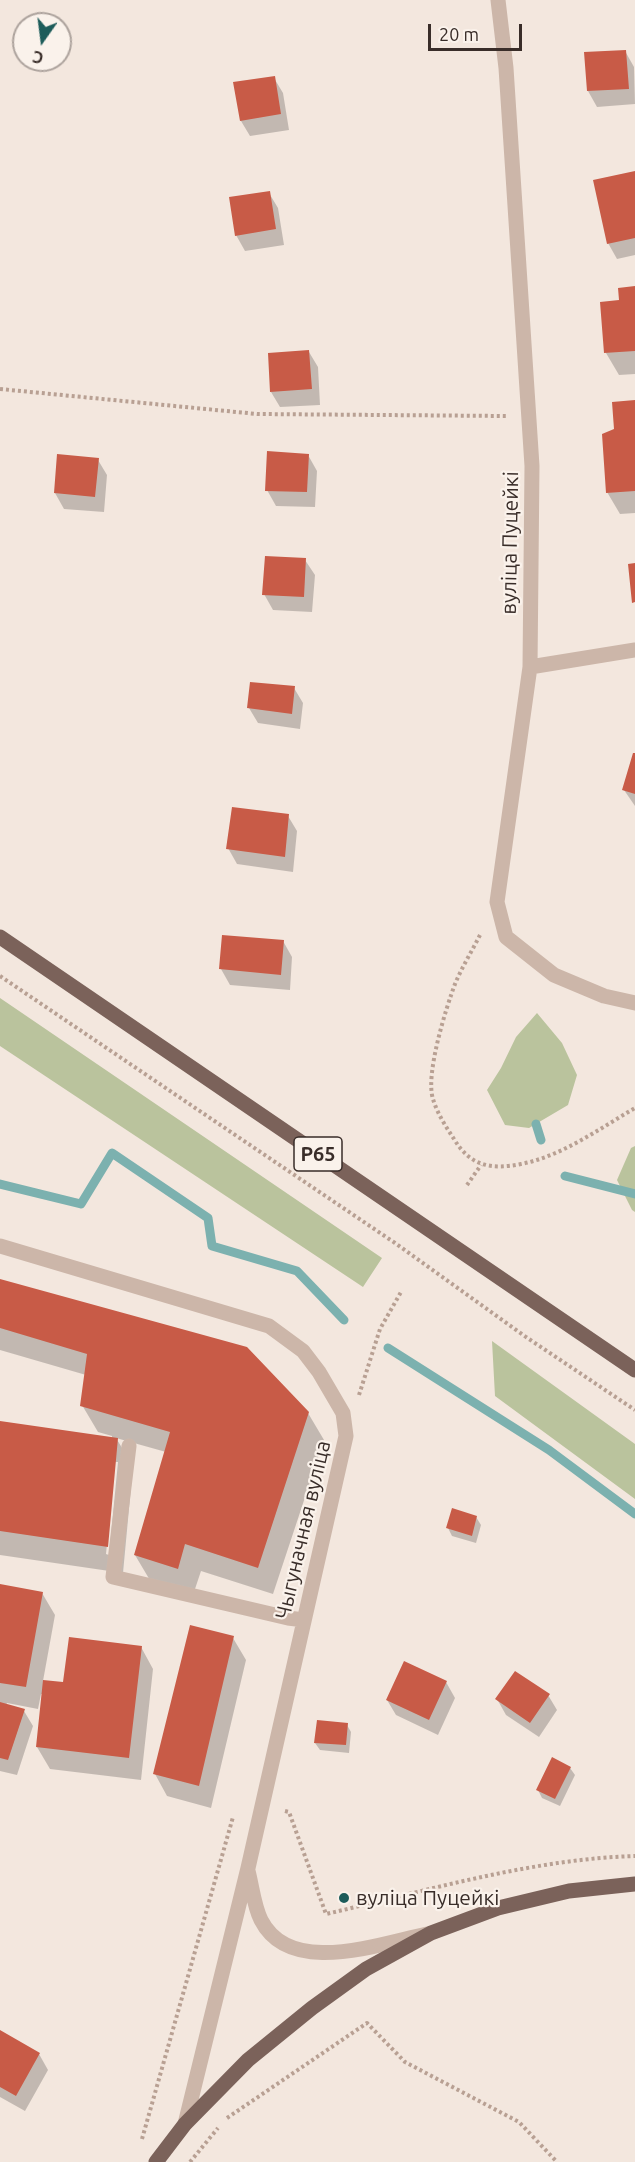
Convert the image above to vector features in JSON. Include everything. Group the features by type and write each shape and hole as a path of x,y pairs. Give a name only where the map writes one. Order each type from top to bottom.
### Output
{"main road":[{"name":"Р65","path":"0,937 635,1370"},
{"path":"156,2162 185,2124 248,2060 312,2008 366,1969 431,1933 498,1908 569,1891 635,1884"}],"street":[{"name":"вуліца Пуцейкі","path":"498,0 506,68 532,466 530,667 497,902 506,937 554,975 604,996 635,1003"},
{"path":"530,667 635,650"},
{"name":"Чыгуначная вуліца","path":"0,1246 269,1326 303,1351 319,1372 343,1413 346,1436 248,1868 185,2124"},
{"path":"129,1446 112,1577 304,1620"},
{"path":"248,1868 260,1919 273,1937 291,1949 316,1953 340,1952 431,1933"}],"path":[{"path":"0,389 257,414 530,416"},
{"path":"497,902 456,983 431,1068 432,1097 444,1124 461,1152 481,1165 522,1164 568,1148 635,1108"},
{"path":"0,976 395,1243 526,1337 635,1410"},
{"path":"467,1185 481,1165"},
{"path":"346,1436 380,1329 401,1292"},
{"path":"260,1808 288,1812 326,1914 535,1866 593,1857 635,1856"},
{"path":"141,2145 234,1813"},
{"path":"190,2162 225,2119 367,2023 405,2062 519,2122 557,2162"}],"green space":[{"path":"0,998 382,1258 363,1287 0,1046"},
{"path":"537,1013 562,1043 577,1075 568,1105 529,1128 505,1125 487,1090 516,1037"},
{"path":"635,1146 635,1212 617,1180 631,1148"},
{"path":"492,1341 635,1444 635,1499 495,1396"}],"building":[{"path":"626,50 629,89 587,91 584,52"},
{"path":"275,76 281,114 240,121 233,82"},
{"path":"635,171 635,238 607,244 593,180"},
{"path":"270,191 276,229 235,236 229,197"},
{"path":"635,286 635,351 604,353 600,302 619,300 618,288"},
{"path":"309,350 312,389 270,392 268,353"},
{"path":"635,400 635,491 606,493 602,434 614,429 612,402"},
{"path":"267,451 309,454 307,492 265,491"},
{"path":"57,454 99,458 95,497 54,493"},
{"path":"265,556 306,558 304,597 262,595"},
{"path":"635,563 635,602 632,603 628,564"},
{"path":"250,682 295,686 292,714 247,708"},
{"path":"633,753 635,753 635,794 622,790"},
{"path":"232,807 289,814 285,857 226,849"},
{"path":"222,935 284,940 281,975 219,969"},
{"path":"0,1279 247,1347 309,1412 258,1568 185,1544 178,1569 134,1555 170,1432 80,1406 87,1354 0,1328"},
{"path":"0,1421 118,1438 108,1547 0,1531"},
{"path":"452,1508 477,1516 472,1536 446,1528"},
{"path":"0,1584 43,1592 26,1687 0,1683"},
{"path":"190,1625 234,1636 199,1786 153,1774"},
{"path":"69,1637 142,1646 129,1758 36,1747 43,1680 63,1682"},
{"path":"404,1661 447,1681 429,1720 386,1700"},
{"path":"515,1671 550,1694 530,1723 495,1699"},
{"path":"0,1702 25,1709 8,1760 0,1758"},
{"path":"317,1720 348,1723 346,1745 314,1743"},
{"path":"552,1757 571,1767 555,1799 536,1790"},
{"path":"0,2030 40,2053 16,2096 0,2087"}],"waterway":[{"path":"536,1124 541,1140"},
{"path":"0,1184 81,1204 112,1153 208,1218 212,1246 297,1271 344,1320"},
{"path":"565,1176 635,1194"},
{"path":"388,1348 549,1450 635,1514"}],"place":[{"name":"вуліца Пуцейкі","path":"344,1898"}]}
